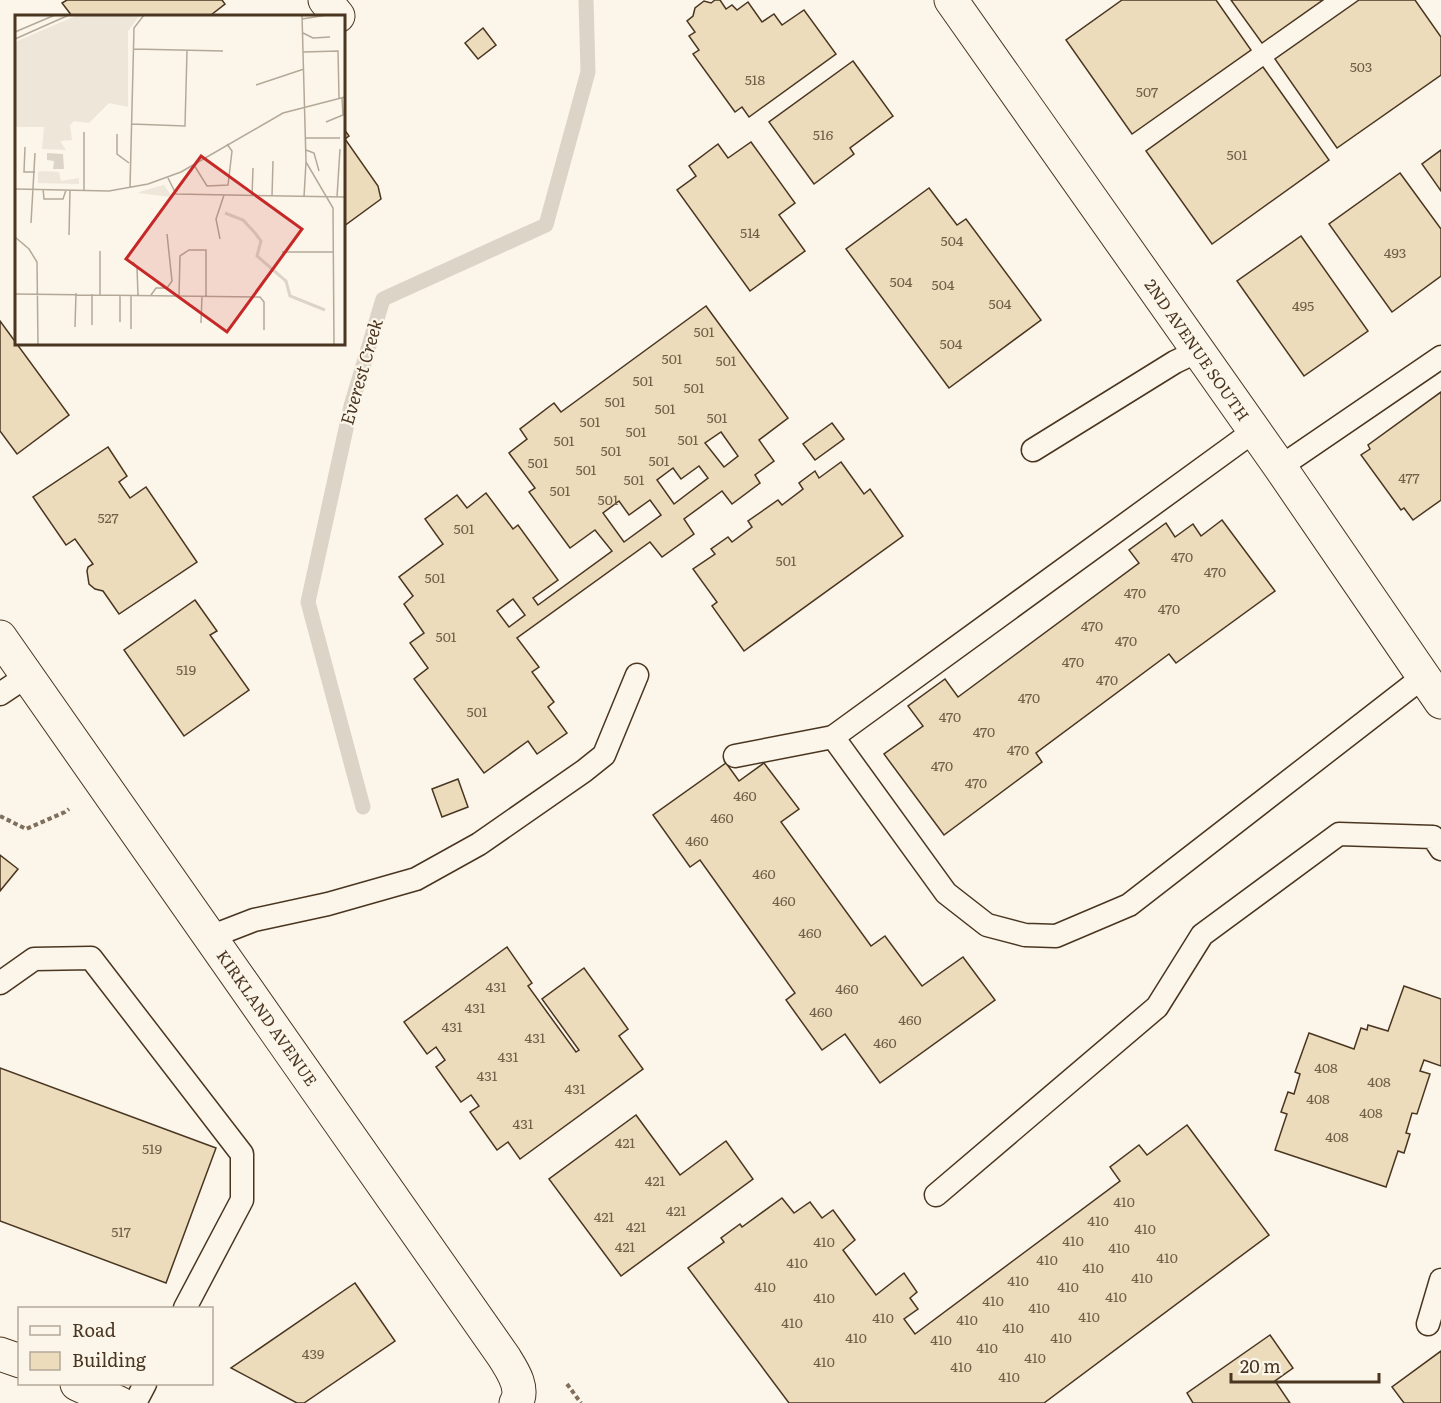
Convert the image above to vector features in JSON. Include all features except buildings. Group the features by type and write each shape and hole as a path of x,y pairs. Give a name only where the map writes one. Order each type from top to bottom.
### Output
{"street":[{"path":"325,0 337,15"},
{"name":"2ND AVENUE SOUTH","path":"951,0 1280,467 1432,690"},
{"name":"KIRKLAND AVENUE","path":"0,637 504,1357 517,1378 519,1398 516,1403"},
{"path":"0,1354 18,1360"},
{"path":"81,1385 119,1403"}],"lane":[{"path":"1033,450 1175,362 1198,351"},
{"path":"1280,467 1441,357"},
{"path":"735,756 833,737 1254,431"},
{"path":"210,937 254,921 328,904 416,879 479,844 604,755 637,675"},
{"path":"0,694 27,676"},
{"path":"833,737 946,893 987,926 1025,935 1056,936 1129,905 1432,690"},
{"path":"936,1195 1157,1007 1202,935 1339,834 1433,837 1441,849"},
{"path":"0,983 34,959 91,958 242,1154 242,1200 186,1307"},
{"path":"1428,1324 1441,1280"},
{"path":"135,1403 144,1385"}],"path":[{"path":"0,816 26,829 65,812 102,782"},
{"path":"567,1384 581,1403"}],"waterway":[{"name":"Everest Creek","path":"363,807 308,602 351,406 383,299 546,225 588,72 586,0"}]}
